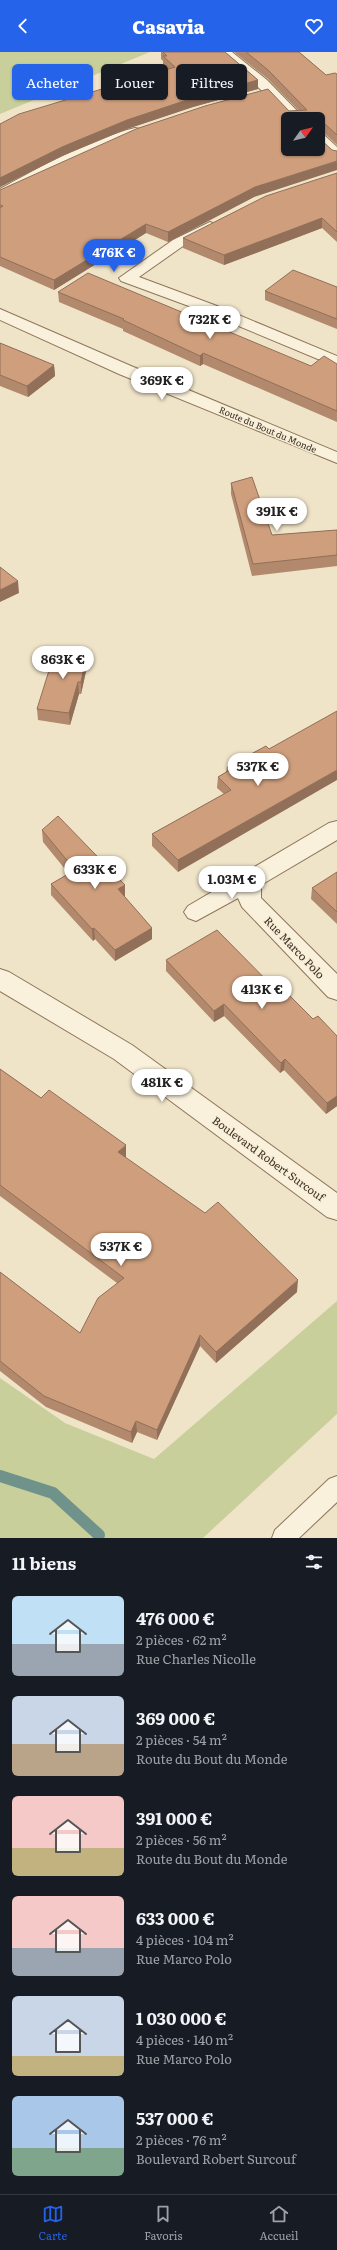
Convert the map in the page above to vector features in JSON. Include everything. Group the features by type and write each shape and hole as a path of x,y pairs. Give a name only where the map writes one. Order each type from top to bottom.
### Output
{"street":[{"path":"224,52 262,83 269,92 290,112"},
{"path":"254,96 269,92"},
{"path":"0,195 39,173 81,153 146,128"},
{"path":"325,144 337,155"},
{"path":"226,219 178,244 127,278 210,309 337,362"},
{"name":"Route du Bout du Monde","path":"0,314 125,370 337,458"},
{"path":"196,912 337,829"},
{"name":"Rue Marco Polo","path":"249,881 250,901 337,990"},
{"name":"Boulevard Robert Surcouf","path":"0,979 123,1052 337,1208"}],"lane":[{"path":"283,1538 337,1487"}],"green space":[{"path":"0,52 150,52 121,64 101,64 101,72 93,76 93,64 12,64 12,100 34,100 0,114"},
{"path":"337,1301 337,1414 203,1538 0,1538 0,1378 65,1423 154,1459"}],"building":[{"path":"163,52 225,52 239,64 176,64 176,100 187,100 127,120 62,147 0,178 0,124 19,114 65,100 93,100 93,92 101,89 101,100 168,100 168,69 175,67 163,56 167,56"},
{"path":"246,52 299,52 326,75 337,74 337,135 325,124 325,112 281,112 281,156 325,156 325,144 332,150 337,151 337,161 255,187 168,232 146,224 54,280 0,257 0,208 3,206 0,205 0,190 136,129 227,100 247,100 247,95 268,89 289,111 307,110 268,70"},
{"path":"247,71 258,80 247,83"},
{"path":"337,173 337,232 322,218 224,255 183,238 266,196"},
{"path":"293,270 337,287 337,319 265,291"},
{"path":"88,273 311,366 324,356 337,364 337,411 203,353 200,356 123,320 124,319 58,292"},
{"path":"0,343 54,365 27,386 0,375"},
{"path":"252,477 272,535 337,530 337,555 253,564 231,483"},
{"path":"0,567 18,581 0,590"},
{"path":"56,648 87,651 81,682 78,682 69,713 37,709"},
{"path":"337,711 337,770 178,860 152,834 231,790 218,777 230,770 227,767 266,746 269,749"},
{"path":"58,816 125,885 118,889 152,928 115,950 94,928 92,929 51,884 75,870 42,830"},
{"path":"337,872 337,912 312,888"},
{"path":"217,930 283,997 288,994 313,1019 318,1016 337,1036 337,1096 327,1103 285,1059 281,1063 224,1004 214,1011 166,960"},
{"path":"0,1069 41,1098 49,1090 126,1145 118,1152 205,1213 218,1202 298,1280 216,1352 200,1335 157,1430 136,1421 131,1432 44,1396 0,1361 0,1272 80,1333 98,1298 124,1278 0,1185"}],"waterway":[{"path":"0,1476 53,1493 99,1535"}]}
